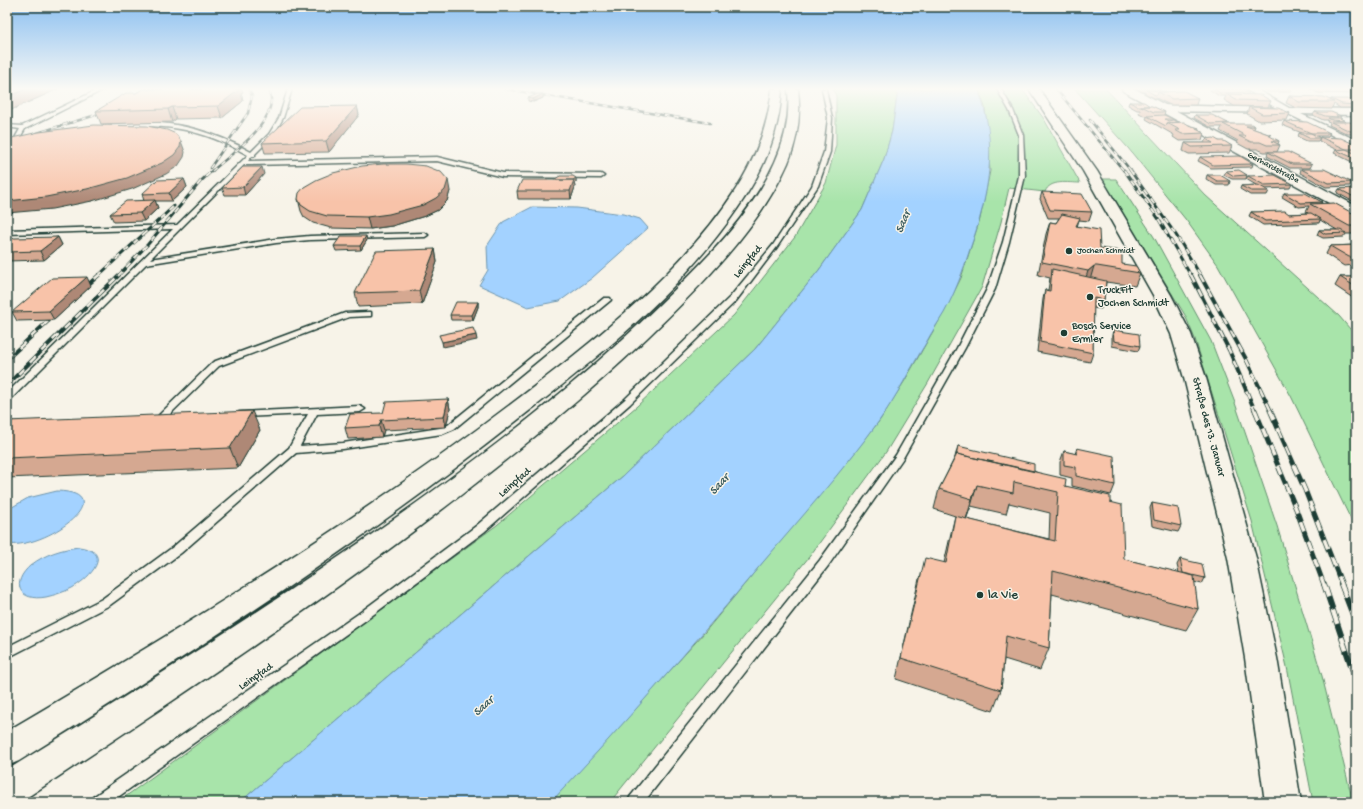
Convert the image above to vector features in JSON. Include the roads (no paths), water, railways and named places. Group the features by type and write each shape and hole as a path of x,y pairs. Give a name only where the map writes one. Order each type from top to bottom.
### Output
{"main road":[{"path":"7,750 166,654 376,514 478,440 600,345 681,267 706,240 749,180 766,143 770,127"},
{"path":"7,790 182,679 392,534 501,452 566,400 618,355 703,271 751,212 771,181 789,143 792,127"},
{"name":"Straße des 13. Januar","path":"1061,127 1090,171 1162,295 1182,334 1242,558 1261,658 1283,802"},
{"name":"Gerhardstraße","path":"1195,127 1356,212"}],"street":[{"path":"1320,127 1356,144"}],"lane":[{"path":"13,127 23,128"},
{"path":"98,127 104,127"},
{"path":"166,127 190,129 208,134 253,155"},
{"path":"7,398 253,155 271,135 276,127"},
{"name":"Leinpfad","path":"98,802 362,617 480,529 627,402 728,304 776,246 815,186 823,168 827,152 829,127"},
{"path":"635,802 824,563 900,456 961,348 991,289 1006,242 1022,176 1021,135 1018,127"},
{"path":"17,138 18,133 23,128"},
{"path":"244,163 437,158 503,175 601,176"},
{"path":"7,232 179,227"},
{"path":"144,262 276,241 310,238 425,235"},
{"path":"293,450 343,446 442,431 451,427 607,300"},
{"path":"177,416 158,417 216,364 348,316 368,314"},
{"path":"230,414 360,409"},
{"path":"7,653 106,602 177,550 293,450 314,410"}],"water":[{"name":"Saar","path":"893,127 987,127 990,150 989,169 982,209 962,274 952,298 892,402 850,459 805,514 682,657 551,802 240,802 623,476 755,349 819,270 862,210 884,159"},
{"path":"532,207 577,208 623,214 640,219 648,228 592,278 560,301 528,307 479,285 488,270 487,246 503,222"},
{"path":"57,491 75,494 82,501 80,510 71,520 57,530 40,539 23,544 7,544 7,510 28,498"},
{"path":"79,547 90,550 96,554 97,560 96,566 92,572 79,584 66,591 37,598 29,597 20,590 19,584 21,578 31,565 54,553"}],"railway":[{"path":"34,134 58,127"},
{"path":"210,168 238,127"},
{"path":"212,171 253,135 260,127"},
{"path":"1087,127 1124,171"},
{"path":"1095,127 1131,171"},
{"path":"118,276 148,244 201,181 213,170"},
{"path":"1124,170 1158,218 1191,276"},
{"path":"1130,170 1176,235 1201,276"},
{"path":"98,276 174,206"},
{"path":"82,290 99,275"},
{"path":"1191,275 1229,350 1255,411"},
{"path":"1200,275 1246,359 1271,411"},
{"path":"7,385 118,276"},
{"path":"7,359 57,313"},
{"path":"1255,410 1296,509 1324,585"},
{"path":"1270,410 1305,490 1342,585"},
{"path":"1324,584 1356,680"},
{"path":"1341,584 1356,623"}],"place":[{"name":"Jochen Schmidt","path":"1069,251"},
{"name":"TruckFit Jochen Schmidt","path":"1090,297"},
{"name":"Bosch Service Ermler","path":"1064,333"},
{"name":"la Vie","path":"980,595"}]}
